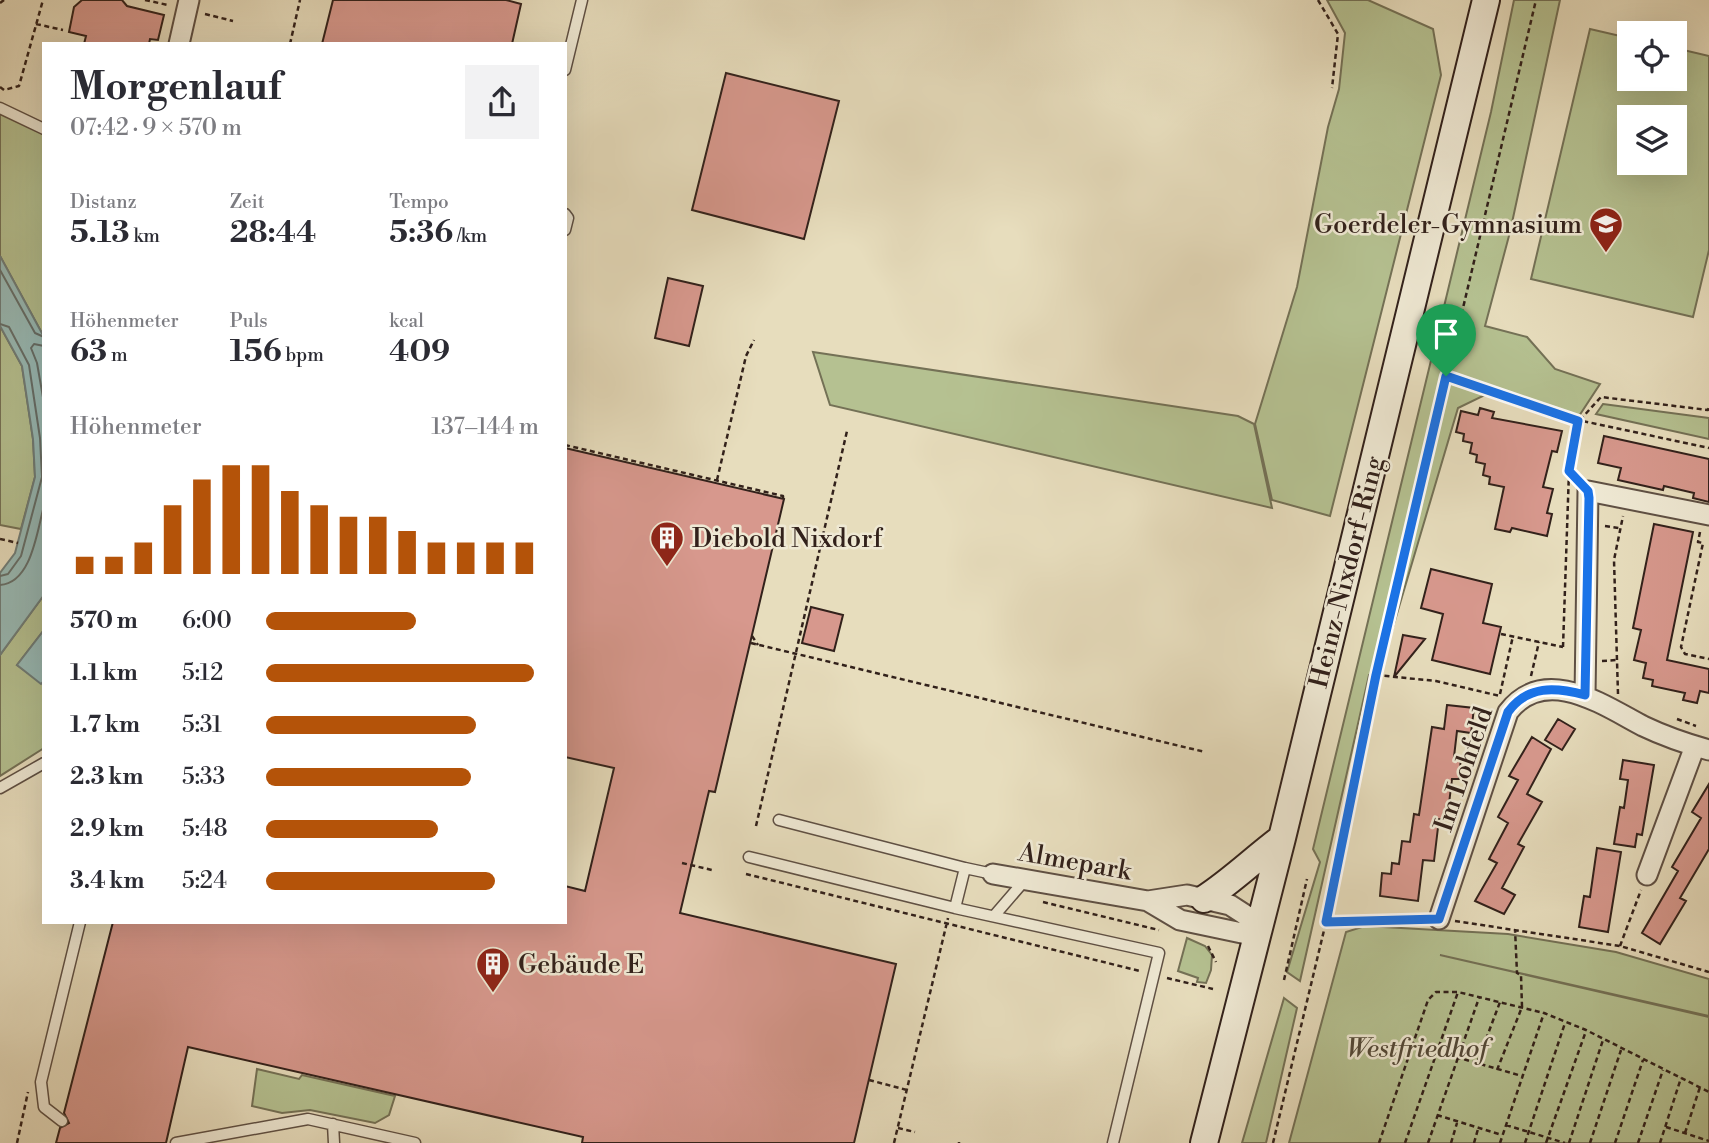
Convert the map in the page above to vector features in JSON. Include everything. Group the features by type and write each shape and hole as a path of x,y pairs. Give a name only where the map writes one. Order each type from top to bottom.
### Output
{"main road":[{"name":"Heinz-Nixdorf-Ring","path":"1204,1143 1282,838 1486,0"},
{"path":"1204,899 1229,884 1243,867 1282,838"}],"street":[{"path":"179,42 189,0"},
{"path":"1585,695 1588,652 1588,491 1706,515"},
{"name":"Im Lohfeld","path":"1439,919 1508,712 1508,698 1547,688 1585,695 1646,727 1702,748 1647,875"},
{"name":"Almepark","path":"993,874 1148,901 1187,895 1230,905 1247,916 1256,936"},
{"name":"Almepark","path":"1148,901 1180,920 1256,936"}],"lane":[{"path":"567,62 582,0"},
{"path":"0,108 42,128"},
{"path":"0,788 42,764"},
{"path":"779,820 993,874"},
{"path":"749,857 1158,954 1113,1143"},
{"path":"955,908 965,867"},
{"path":"993,916 1026,879"},
{"path":"62,1121 44,1107 41,1082 80,924"},
{"path":"176,1143 308,1119 415,1143"},
{"path":"333,1124 334,1143"}],"path":[{"path":"0,87 4,90 19,86 43,0"},
{"path":"290,42 300,0"},
{"path":"1318,0 1338,34 1332,88"},
{"path":"1273,1143 1326,922 1376,675 1536,0"},
{"path":"36,24 63,30"},
{"path":"717,480 746,356 754,340"},
{"path":"1446,376 1579,420 1709,447"},
{"path":"1563,647 1569,471 1579,420 1601,397 1708,410 1709,407"},
{"path":"756,826 847,431"},
{"path":"567,445 783,496 783,499"},
{"path":"1569,471 1588,491"},
{"path":"1618,704 1614,560 1619,528 1628,499"},
{"path":"1706,515 1698,542 1709,544"},
{"path":"0,539 18,542"},
{"path":"1703,543 1681,647 1685,654 1709,659"},
{"path":"1501,634 1588,652"},
{"path":"752,636 758,645"},
{"path":"1376,675 1436,681 1508,698 1513,636"},
{"path":"1535,691 1531,677 1539,642"},
{"path":"751,643 1205,752"},
{"path":"682,863 712,870"},
{"path":"746,874 1213,989"},
{"path":"1620,946 1647,875"},
{"path":"1284,980 1307,879"},
{"path":"1012,895 1171,932"},
{"path":"1326,922 1439,919 1620,946 1709,972"},
{"path":"894,1143 947,924"},
{"path":"1497,1070 1522,1007 1521,975 1517,973 1513,942 1515,929"},
{"path":"1379,1143 1428,1000 1436,992 1458,992 1544,1013 1586,1030 1709,1092"},
{"path":"1405,1143 1458,992"},
{"path":"1428,1143 1479,997"},
{"path":"1477,1063 1500,1002"},
{"path":"1500,1143 1544,1013"},
{"path":"1525,1143 1566,1022"},
{"path":"1546,1143 1586,1030"},
{"path":"1506,1125 1567,1143 1603,1039"},
{"path":"1590,1143 1622,1048"},
{"path":"1456,1057 1522,1076"},
{"path":"1615,1143 1644,1059"},
{"path":"1638,1143 1664,1069"},
{"path":"1660,1143 1681,1078"},
{"path":"869,1080 907,1090"},
{"path":"1685,1133 1700,1087"},
{"path":"1437,1115 1502,1135"},
{"path":"1451,1143 1457,1121"},
{"path":"1665,1126 1709,1141"},
{"path":"898,1128 915,1132"},
{"path":"1474,1143 1479,1128"}],"green space":[{"path":"1327,0 1368,0 1433,29 1441,75 1330,516 1272,500 1255,424 1297,287 1328,127 1339,89 1345,33"},
{"path":"1514,0 1560,0 1510,232 1485,326 1527,337 1555,369 1600,384 1579,416 1497,389 1458,408 1380,671 1369,675 1300,981 1287,972 1320,862 1313,849 1491,112"},
{"path":"1590,29 1617,35 1617,91 1687,91 1687,51 1709,56 1709,250 1693,317 1531,279"},
{"path":"0,113 42,129 42,333 0,256"},
{"path":"0,326 22,366 33,439 35,477 21,529 0,525"},
{"path":"813,352 1238,416 1254,424 1272,508 830,405"},
{"path":"1603,404 1709,418 1709,439 1596,414"},
{"path":"42,598 42,633 17,665 42,683 42,749 0,776 0,655"},
{"name":"Westfriedhof","path":"1365,926 1508,934 1616,952 1709,979 1709,1016 1440,955 1709,1017 1709,1143 1289,1143 1346,932"},
{"path":"1187,938 1205,946 1212,955 1211,970 1206,983 1197,982 1198,978 1178,971"},
{"path":"1284,998 1297,1008 1266,1143 1242,1143"},
{"path":"257,1069 299,1079 302,1075 395,1096 389,1115 375,1123 310,1110 282,1113 252,1106"}],"water":[{"path":"0,256 42,333 42,598 0,655 0,573 15,553 35,477 33,439 22,366 0,326"},
{"path":"42,633 42,683 17,665"}],"building":[{"path":"82,0 122,0 127,6 164,15 158,40 84,42 86,36 69,32 74,7"},
{"path":"333,0 506,0 521,4 512,42 322,42"},
{"path":"726,73 839,101 804,239 692,210"},
{"path":"668,278 703,286 689,346 655,338"},
{"path":"1480,408 1494,412 1492,418 1562,431 1557,452 1552,451 1543,487 1553,489 1547,513 1552,514 1547,536 1512,528 1510,532 1495,529 1504,487 1489,484 1490,477 1483,475 1485,464 1476,462 1477,455 1470,453 1472,443 1463,441 1464,434 1456,432 1461,411 1478,415"},
{"path":"1604,436 1709,459 1709,502 1693,498 1694,493 1664,486 1663,490 1618,480 1621,468 1598,463"},
{"name":"Gebäude E","path":"567,448 784,499 715,792 709,791 680,913 896,964 854,1143 582,1143 583,1137 188,1047 166,1143 56,1143 60,1128 69,1123 64,1113 112,924 567,924 567,886 585,891 614,768 567,757"},
{"path":"1654,524 1693,532 1667,660 1709,669 1709,693 1700,691 1697,703 1683,700 1685,693 1652,686 1653,680 1643,678 1646,663 1634,660 1641,630 1633,628"},
{"path":"1431,569 1492,584 1483,623 1501,627 1490,674 1432,660 1443,614 1421,608"},
{"path":"811,607 843,615 834,651 802,643"},
{"path":"1403,635 1425,639 1394,677"},
{"path":"1447,705 1474,708 1471,733 1457,731 1454,757 1461,758 1459,779 1452,779 1447,820 1439,819 1434,861 1423,860 1418,901 1380,896 1382,873 1391,874 1392,863 1399,864 1402,841 1410,842 1414,814 1419,815 1432,727 1444,729"},
{"path":"1558,719 1575,729 1562,750 1545,740"},
{"path":"1532,737 1551,749 1527,794 1542,802 1518,844 1524,847 1502,888 1515,895 1504,914 1475,901 1497,863 1489,859 1508,823 1498,817 1518,780 1509,776"},
{"path":"1623,760 1654,765 1642,835 1637,834 1635,847 1614,844 1628,780 1620,779"},
{"path":"1709,784 1709,849 1680,898 1686,901 1660,944 1642,933 1678,871 1672,867 1701,818 1692,812"},
{"path":"1597,848 1621,852 1608,932 1579,927 1584,896 1590,897"}],"place":[{"name":"Goerdeler-Gymnasium","path":"1606,254"},
{"name":"Diebold Nixdorf","path":"667,568"},
{"name":"Gebäude E","path":"493,994"}],"route":[{"path":"1446,376 1578,421 1569,471 1588,491 1589,498 1588,652 1585,695 1547,688 1517,700 1508,712 1439,919 1326,922 1376,675 1446,376"}]}
